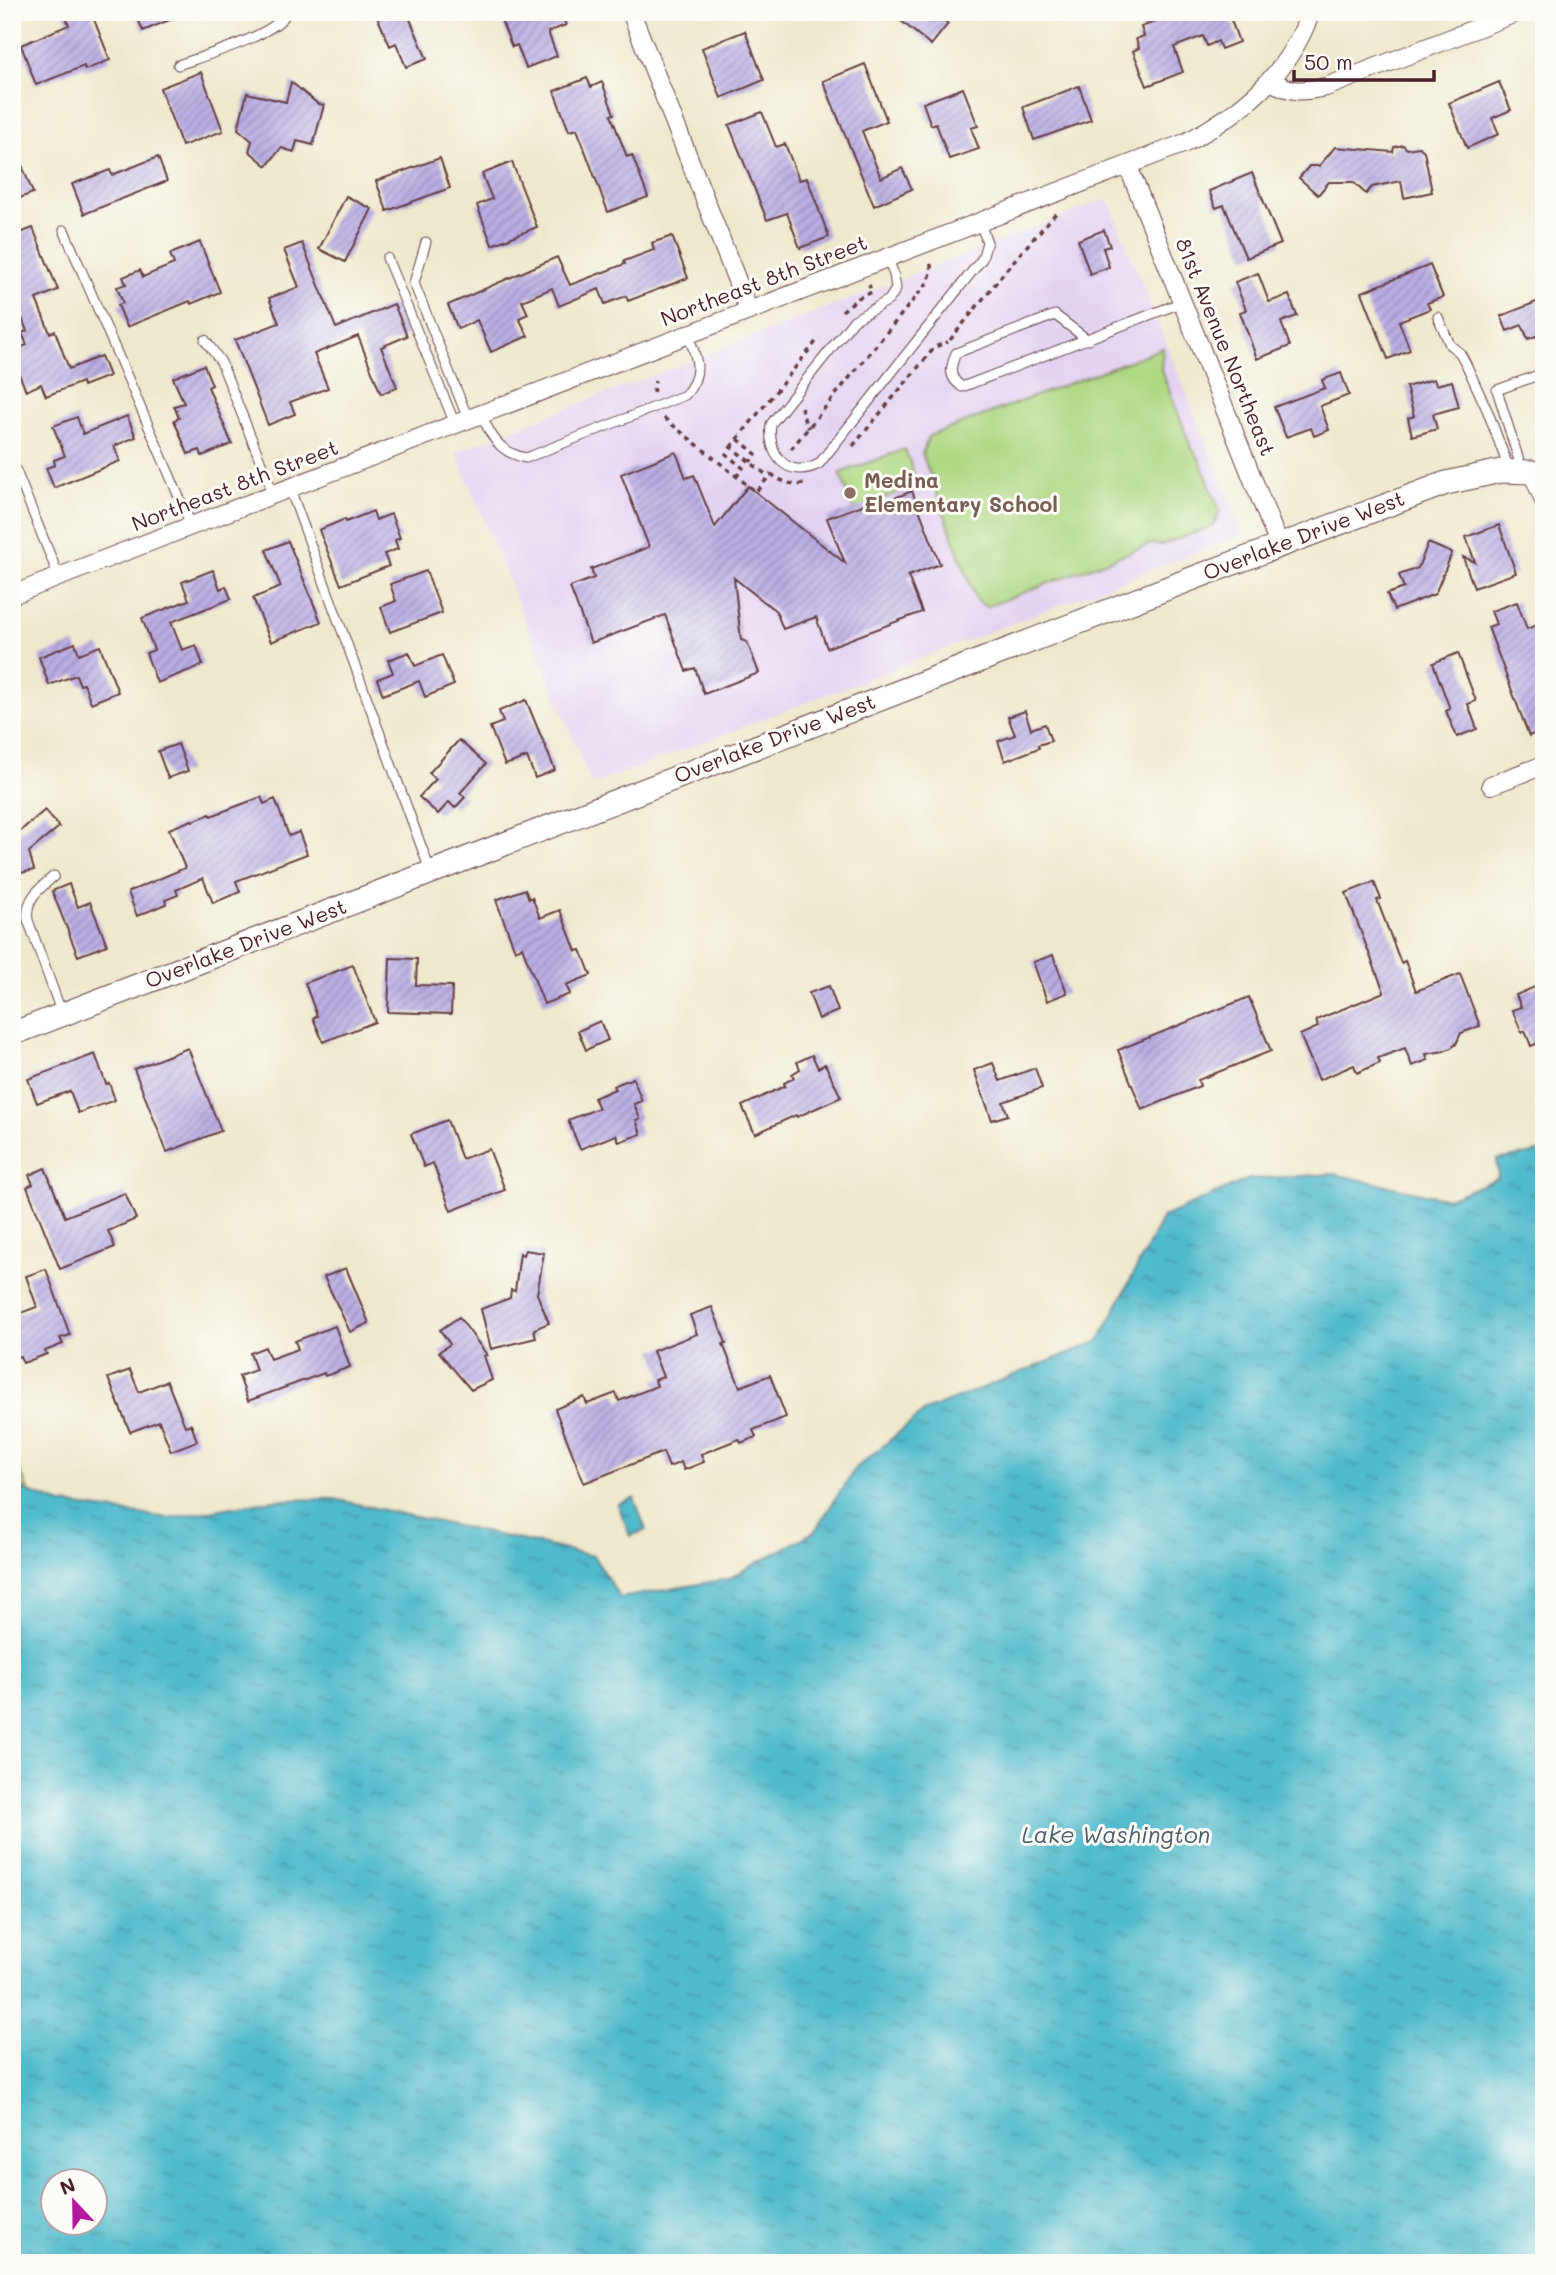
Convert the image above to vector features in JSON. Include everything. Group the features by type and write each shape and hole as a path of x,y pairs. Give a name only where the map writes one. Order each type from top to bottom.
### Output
{"street":[{"path":"631,12 749,311"},
{"name":"Northeast 8th Street","path":"12,595 1185,143 1222,124 1270,81 1294,48 1311,12"},
{"path":"1270,81 1290,90 1304,91 1326,86 1518,12"},
{"name":"81st Avenue Northeast","path":"1128,166 1279,545"},
{"path":"1527,473 1544,501"},
{"name":"Overlake Drive West","path":"12,1034 1446,483 1475,475 1527,473"},
{"path":"1490,785 1544,765"}],"lane":[{"path":"178,65 249,39 278,24 287,12"},
{"path":"888,258 896,289 889,300 854,320 771,424 770,435 775,454 780,462 790,467 811,468 819,464 974,270 982,259 987,242 980,223"},
{"path":"64,230 192,527"},
{"path":"426,242 414,283 468,419"},
{"path":"387,258 468,419 496,444 516,456 526,458 685,395 693,387 698,362 688,334"},
{"path":"1088,340 1055,315 956,353 950,368 954,382 962,387 1088,340 1183,302"},
{"path":"1438,317 1450,345 1460,353 1466,364 1488,412 1527,473"},
{"path":"205,340 221,362 282,492 431,872"},
{"path":"1527,473 1497,390 1544,373"},
{"path":"12,461 59,578"},
{"path":"54,876 31,897 26,911 63,1015"}],"path":[{"path":"949,342 1056,213"},
{"path":"791,449 928,282 932,270 930,261"},
{"path":"801,407 808,428"},
{"path":"664,418 755,492 774,470"},
{"path":"718,462 737,440 756,454 750,462"},
{"path":"731,447 768,477"},
{"path":"726,454 743,468 736,477"}],"shaded area":[{"name":"Medina Elementary School","path":"1108,199 1243,534 592,785 456,452"}],"green space":[{"path":"1163,348 1161,369 1191,447 1199,458 1220,511 1213,526 1162,545 1151,544 986,607 976,600 922,453 929,436"},
{"path":"905,449 918,485 854,510 840,473"},
{"path":"12,1452 29,1492 12,1486"}],"water":[{"name":"Lake Washington","path":"1544,1151 1544,2263 12,2263 12,1486 62,1504 169,1518 274,1500 334,1499 593,1556 620,1598 728,1579 814,1532 855,1469 925,1411 1099,1341 1163,1217 1249,1179 1334,1174 1448,1199 1498,1178 1497,1160"},
{"path":"634,1498 646,1530 630,1536 618,1504"}],"building":[{"path":"64,12 91,12 110,60 85,70 84,66 36,85 21,45 69,25"},
{"path":"135,12 186,12 186,13 143,31"},
{"path":"375,12 407,12 427,59 406,67 396,43 390,46"},
{"path":"520,12 560,12 566,25 548,32 557,56 526,68 517,45 512,47 501,20"},
{"path":"890,12 934,12 948,24 931,45"},
{"path":"1180,12 1228,12 1239,42 1221,49 1218,41 1207,46 1203,36 1174,47 1183,72 1147,86 1133,51 1139,48 1136,39 1144,36 1141,27"},
{"path":"745,31 764,80 721,98 702,48"},
{"path":"865,64 887,121 862,131 881,178 902,168 912,189 874,206 823,81"},
{"path":"201,72 223,131 182,146 160,88"},
{"path":"587,78 591,87 602,82 627,157 632,155 648,197 608,212 577,129 569,131 554,91"},
{"path":"291,82 318,104 324,105 313,145 297,141 294,152 281,148 267,166 249,151 252,141 238,129 247,93 286,102"},
{"path":"1499,82 1511,110 1492,118 1499,134 1467,148 1449,103"},
{"path":"1079,86 1091,120 1034,140 1023,107"},
{"path":"963,88 978,126 971,128 979,149 949,159 936,123 931,125 923,103"},
{"path":"762,112 776,147 785,144 799,180 807,178 829,237 800,248 787,213 767,220 729,125"},
{"path":"12,144 33,193 12,201"},
{"path":"1403,145 1407,149 1419,147 1424,151 1432,192 1404,198 1401,181 1372,187 1366,194 1353,182 1329,182 1318,195 1299,178 1309,166 1319,166 1335,147 1393,152 1394,147"},
{"path":"158,157 167,181 84,214 72,184 110,170 112,175"},
{"path":"440,158 450,188 387,211 376,181"},
{"path":"512,162 537,227 492,245 477,205 492,199 482,174"},
{"path":"1252,173 1281,244 1246,258 1224,205 1216,208 1209,191"},
{"path":"346,196 372,209 345,262 319,249"},
{"path":"33,228 58,290 36,299 50,333 55,331 69,369 101,356 109,376 83,386 82,382 46,396 41,384 26,391 12,357 12,351 27,345 22,333 27,331 12,293 12,236"},
{"path":"1104,230 1110,246 1103,248 1109,267 1090,274 1078,240"},
{"path":"672,236 688,278 628,301 626,296 605,304 599,289 559,306 552,288 522,301 528,314 519,318 528,336 491,352 477,320 458,329 448,305 557,257 570,285 625,264 624,261 654,250 652,243"},
{"path":"200,242 220,292 191,304 190,301 127,327 118,305 123,303 117,287 126,284 123,277 140,270 143,277 174,264 170,254"},
{"path":"302,243 336,328 394,304 407,336 381,347 397,387 381,394 358,336 314,354 328,388 290,402 295,414 268,425 235,340 279,323 269,298 299,287 284,250"},
{"path":"1430,265 1443,297 1427,303 1430,309 1399,321 1410,350 1388,359 1362,292"},
{"path":"1258,273 1269,302 1289,295 1297,316 1281,322 1290,346 1257,359 1240,312 1246,310 1235,282"},
{"path":"1544,299 1544,333 1528,339 1522,325 1507,331 1501,316"},
{"path":"204,365 212,385 208,387 232,444 202,456 200,450 188,454 174,420 179,418 174,406 184,403 173,378"},
{"path":"1341,373 1349,395 1320,406 1329,430 1314,436 1311,428 1286,437 1274,407 1325,388 1322,380"},
{"path":"1434,379 1436,385 1452,381 1459,407 1433,414 1437,429 1412,436 1408,418 1414,416 1406,387"},
{"path":"127,416 136,437 114,446 120,461 54,488 46,468 55,465 54,460 65,456 53,426 77,417 83,434"},
{"path":"676,452 686,478 694,475 715,527 748,486 845,563 827,518 865,504 867,509 912,491 940,564 908,576 922,612 827,648 816,617 783,629 776,611 734,578 741,640 747,642 759,673 704,694 695,668 686,671 665,615 591,643 570,587 594,578 591,569 649,547 621,474"},
{"path":"373,511 376,520 391,514 400,538 395,540 398,549 384,554 389,566 341,585 319,530"},
{"path":"1499,525 1516,573 1474,588 1463,557 1475,562 1466,537"},
{"path":"288,541 321,622 271,642 253,598 281,587 266,550"},
{"path":"1428,543 1452,553 1435,594 1394,610 1387,594 1404,588 1399,575 1418,568"},
{"path":"213,570 220,589 226,586 231,599 171,622 182,650 196,645 203,665 157,683 146,653 154,650 142,618 189,600 182,582"},
{"path":"426,571 442,613 390,632 381,607 396,601 390,584"},
{"path":"1517,602 1527,629 1537,625 1544,644 1544,730 1529,736 1488,627 1496,624 1491,611"},
{"path":"75,643 79,654 100,646 118,692 91,703 84,684 80,685 76,675 49,685 39,657"},
{"path":"409,652 415,666 442,655 454,685 425,697 419,681 383,695 377,679 393,673 388,660"},
{"path":"1458,653 1476,701 1468,704 1477,729 1457,737 1446,711 1450,709 1433,663"},
{"path":"526,700 555,770 535,778 527,757 505,765 490,727 503,722 499,711"},
{"path":"1025,711 1031,729 1045,724 1051,741 1005,761 998,741 1015,735 1008,717"},
{"path":"459,740 486,764 460,793 465,797 455,808 449,802 438,814 419,797 436,779 429,773"},
{"path":"178,744 188,771 168,778 158,751"},
{"path":"261,797 264,804 275,799 289,836 299,832 307,854 236,881 240,892 213,903 203,878 176,890 178,895 165,900 166,904 137,916 128,892 185,868 169,829"},
{"path":"45,810 59,827 29,852 34,870 12,875 12,838"},
{"path":"1374,882 1381,899 1377,900 1401,963 1405,961 1416,991 1460,974 1480,1026 1461,1033 1451,1048 1426,1054 1428,1060 1412,1066 1405,1048 1378,1058 1380,1063 1357,1073 1354,1065 1319,1080 1300,1035 1318,1027 1316,1020 1384,992 1346,893"},
{"path":"69,884 78,907 90,902 107,945 78,956 52,891"},
{"path":"525,889 529,899 532,897 540,918 560,910 576,951 581,950 591,975 566,985 570,994 544,1004 522,947 515,950 496,900"},
{"path":"1053,955 1067,993 1047,1001 1033,962"},
{"path":"390,958 417,959 416,985 452,986 451,1014 388,1012"},
{"path":"353,965 375,1022 323,1042 313,1018 317,1016 305,983"},
{"path":"1544,983 1544,1041 1531,1046 1512,1010 1521,1007 1516,995"},
{"path":"829,986 838,1011 819,1019 809,993"},
{"path":"1249,997 1271,1051 1198,1080 1200,1086 1142,1110 1118,1050"},
{"path":"600,1021 608,1040 586,1050 578,1031"},
{"path":"188,1048 221,1131 167,1152 134,1069"},
{"path":"95,1054 115,1100 78,1113 70,1091 37,1103 28,1079"},
{"path":"812,1055 818,1068 825,1064 841,1097 755,1134 742,1106 785,1086 784,1083 794,1078 792,1074 800,1069 797,1062"},
{"path":"993,1063 1000,1081 1035,1068 1042,1088 1003,1102 1008,1115 992,1120 974,1070"},
{"path":"633,1078 642,1101 634,1104 640,1119 636,1120 641,1134 619,1142 616,1135 580,1149 568,1120 599,1108 594,1098"},
{"path":"447,1120 462,1159 489,1149 505,1190 451,1211 433,1163 424,1167 411,1134"},
{"path":"45,1168 65,1217 125,1193 136,1219 108,1231 115,1247 60,1269 27,1187 33,1184 29,1175"},
{"path":"525,1250 544,1253 537,1294 549,1323 534,1329 536,1338 491,1349 481,1309 510,1298 511,1290 515,1291 520,1253 523,1255"},
{"path":"346,1268 369,1323 350,1332 324,1277"},
{"path":"46,1269 70,1335 60,1338 63,1344 45,1351 47,1354 23,1363 20,1356 12,1359 12,1322 17,1320 15,1315 37,1307 26,1276"},
{"path":"712,1307 740,1387 770,1375 786,1417 753,1430 756,1437 741,1443 739,1439 701,1454 704,1462 684,1470 681,1462 669,1467 663,1452 584,1483 555,1409 584,1397 587,1404 616,1393 619,1401 657,1386 655,1380 663,1377 653,1351 697,1334 690,1315"},
{"path":"459,1317 487,1355 484,1356 492,1380 471,1390 439,1352 450,1344 440,1330"},
{"path":"335,1326 350,1367 325,1376 324,1373 248,1401 239,1376 256,1370 250,1353 265,1347 270,1359 298,1349 295,1341"},
{"path":"130,1370 139,1392 167,1381 185,1426 191,1424 197,1441 171,1451 159,1421 130,1432 108,1378"}],"place":[{"name":"Medina Elementary School","path":"850,493"}]}
